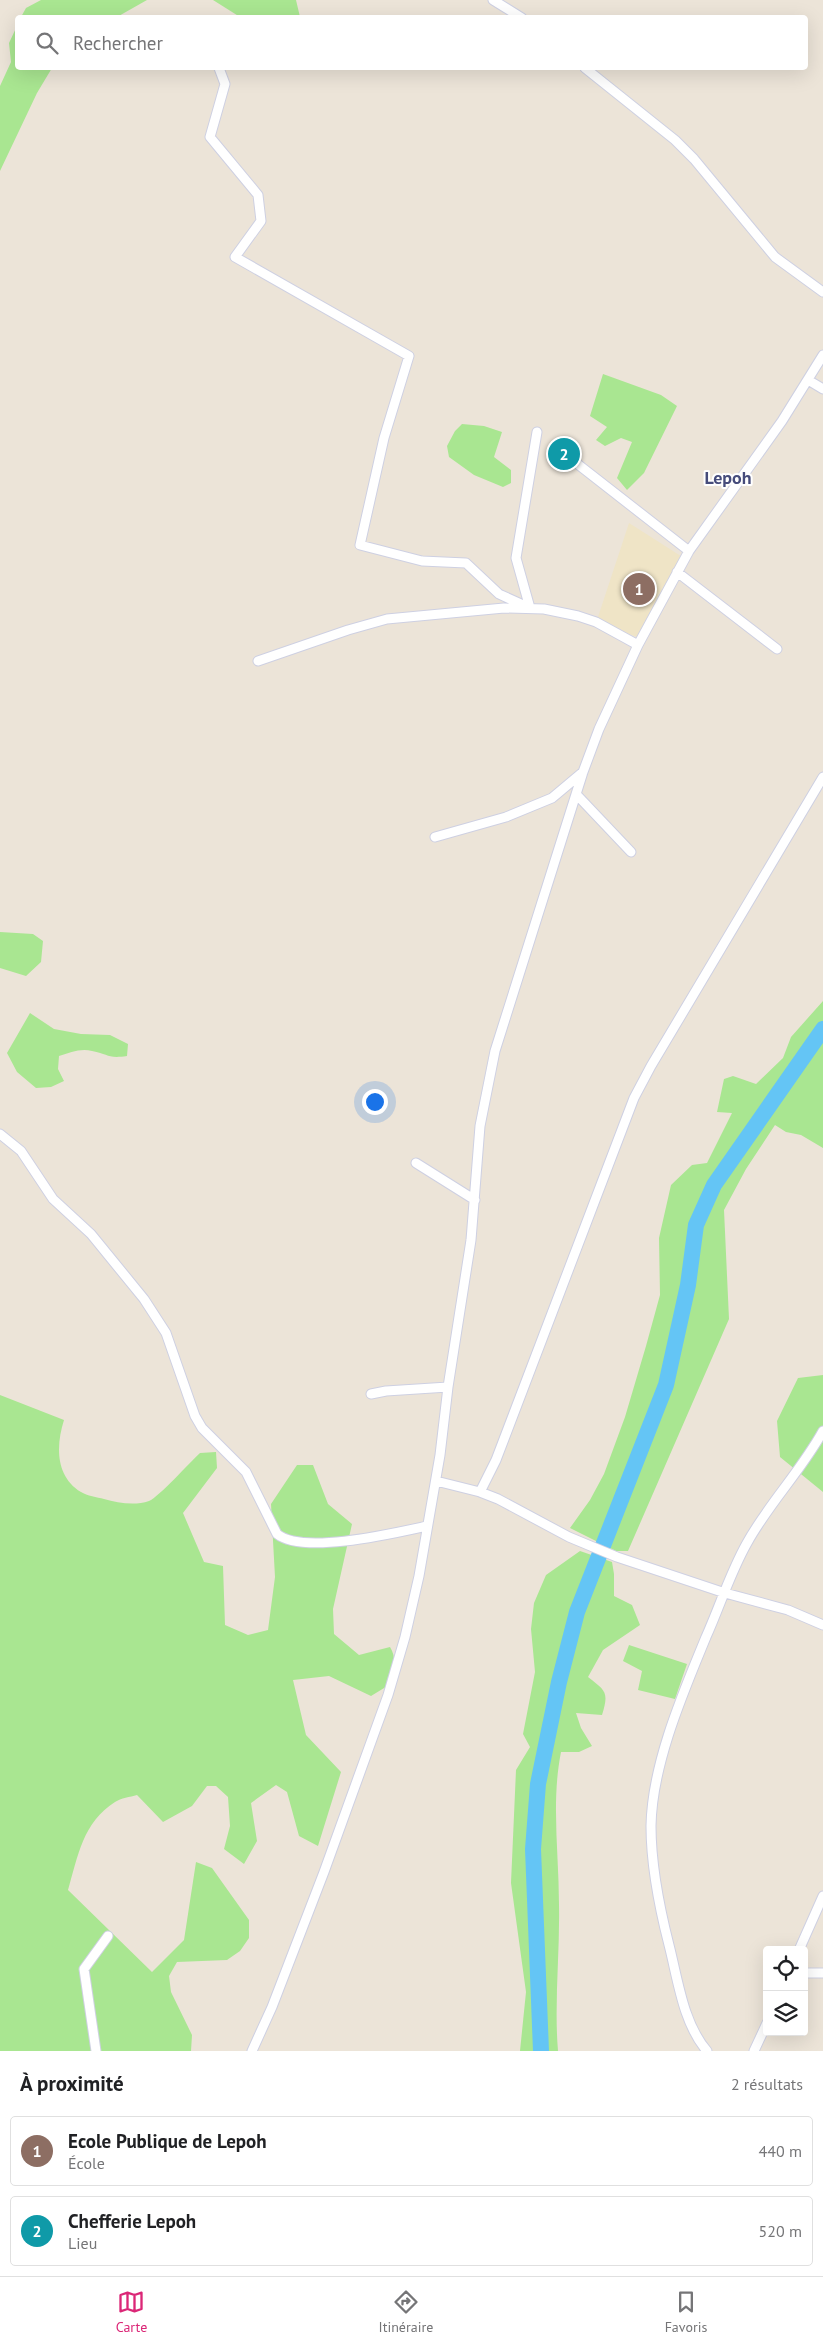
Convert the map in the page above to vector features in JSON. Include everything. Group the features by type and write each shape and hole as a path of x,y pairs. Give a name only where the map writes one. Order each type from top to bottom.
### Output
{"street":[{"path":"493,0 517,15"},
{"path":"220,70 225,84 210,138 258,195 261,220 235,256 409,356 384,438 360,545 422,560 466,562 499,594 530,608"},
{"path":"588,70 675,140 700,166 775,257 823,292"},
{"path":"252,2051 272,2007 324,1872 388,1695 405,1637 436,1481 448,1387 472,1240 480,1126 494,1051 583,772 599,729 638,645 689,551 782,421 823,355"},
{"path":"808,380 823,389"},
{"path":"530,608 516,558 537,432"},
{"path":"575,462 689,551"},
{"path":"677,572 777,649"},
{"path":"258,661 386,619 456,612 530,608 578,616 596,622 638,645"},
{"path":"435,837 506,817 552,798 583,772"},
{"path":"480,1492 499,1452 634,1098 650,1066 823,777"},
{"path":"576,794 631,852"},
{"path":"0,1134 21,1151 53,1199 91,1234 144,1299 166,1333 195,1416 202,1428 246,1472 277,1534 283,1539 291,1541 320,1543 367,1538 427,1526"},
{"path":"416,1163 475,1200"},
{"path":"371,1394 386,1391 448,1387"},
{"path":"707,2051 693,2030 686,2012 660,1911 653,1862 651,1824 655,1792 668,1737 683,1694 747,1542 809,1456 823,1431"},
{"path":"436,1481 480,1492 532,1516 569,1537 617,1558 725,1594 788,1610 823,1625"},
{"path":"801,1946 823,1896"},
{"path":"96,2051 84,1969 108,1936"},
{"path":"808,1973 823,1973"},
{"path":"754,2051 763,2032"}],"shaded area":[{"path":"629,523 684,558 646,640 614,629 597,620"}],"green space":[{"path":"41,0 147,0 121,15 22,15 26,8"},
{"path":"213,0 296,0 300,15 237,15"},
{"path":"15,30 15,70 51,70 37,93 0,171 0,86 11,62 9,43"},
{"path":"603,374 661,395 677,406 644,473 627,490 617,478 632,442 621,438 605,446 596,440 607,427 590,416"},
{"path":"462,424 484,426 502,432 494,457 511,470 511,483 503,487 474,475 449,457 447,446 455,431"},
{"path":"0,932 33,934 43,941 41,962 26,976 0,968"},
{"path":"823,1001 823,1148 801,1135 786,1132 775,1125 746,1169 724,1210 729,1319 628,1551 616,1551 570,1528 590,1500 604,1474 625,1417 646,1346 660,1295 659,1238 671,1185 692,1165 707,1163 732,1113 717,1112 724,1079 733,1076 756,1084 783,1058 791,1037"},
{"path":"30,1013 54,1029 81,1034 110,1035 128,1044 127,1056 112,1057 98,1052 83,1050 59,1056 58,1069 64,1081 51,1087 36,1088 17,1072 7,1053"},
{"path":"823,1375 823,1492 780,1457 777,1421 798,1378"},
{"path":"0,1395 64,1420 59,1450 62,1469 66,1478 81,1492 115,1502 138,1503 149,1501 200,1453 216,1452 217,1468 183,1513 204,1562 223,1566 225,1625 248,1635 268,1630 275,1577 271,1504 297,1465 313,1465 328,1504 352,1524 333,1609 334,1634 359,1655 390,1647 394,1656 394,1666 389,1685 371,1696 329,1676 293,1680 306,1735 341,1772 318,1846 299,1836 287,1792 276,1785 251,1803 257,1841 244,1864 224,1849 230,1826 228,1797 216,1786 207,1786 192,1806 163,1822 137,1795 115,1802 96,1819 83,1841 68,1890 152,1972 184,1940 196,1862 212,1868 249,1920 249,1938 240,1951 227,1960 177,1962 169,1976 171,1992 192,2035 191,2051 0,2051"},
{"path":"580,1551 612,1562 614,1596 632,1605 640,1625 603,1650 588,1677 602,1689 605,1697 602,1715 576,1713 581,1728 592,1746 579,1752 561,1752 556,1790 559,1905 558,2051 520,2051 526,1992 511,1883 516,1770 530,1747 523,1734 535,1672 531,1629 534,1603 546,1575"},
{"path":"629,1645 687,1664 675,1699 638,1690 642,1671 623,1661"}],"waterway":[{"path":"541,2051 533,1849 538,1784 559,1682 577,1612 666,1385 688,1285 696,1225 714,1185 823,1029"}],"place":[{"name":"Chefferie Lepoh","path":"564,454"},
{"name":"Ecole Publique de Lepoh","path":"639,589"}],"district":[{"name":"Lepoh","path":"728,478"}]}
